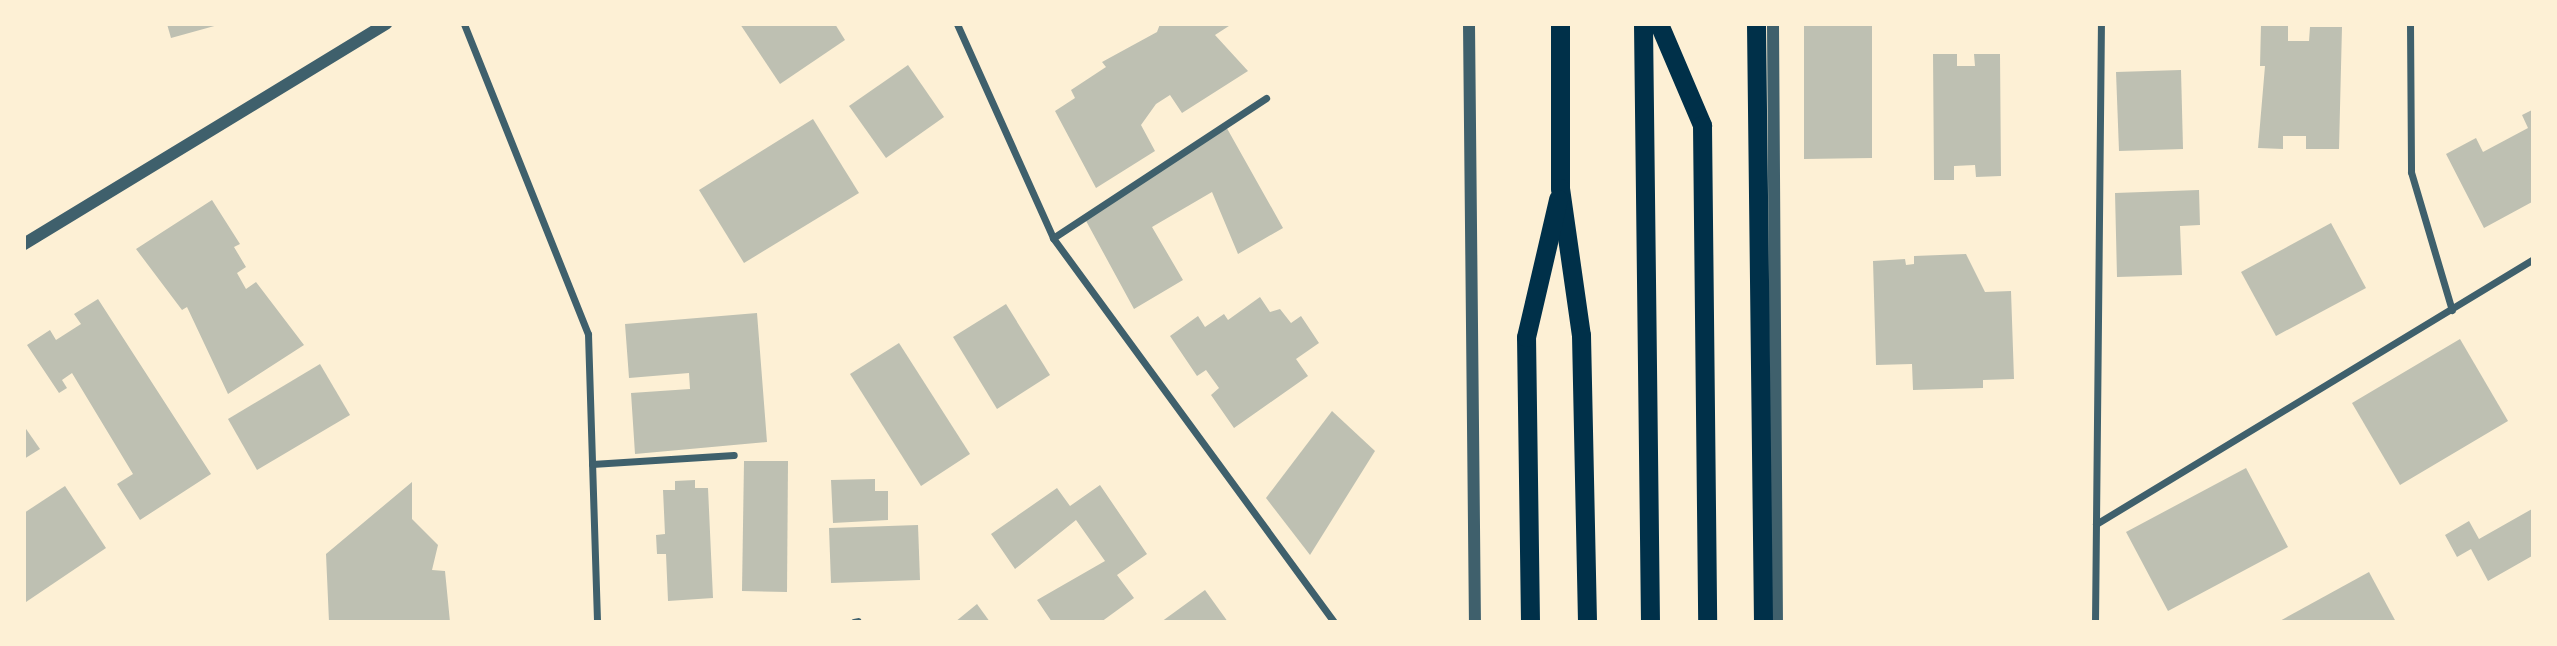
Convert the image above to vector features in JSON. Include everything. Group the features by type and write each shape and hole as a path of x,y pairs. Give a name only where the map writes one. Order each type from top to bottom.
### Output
{"highway":[{"path":"1560,24 1560,188 1581,335 1587,621"},
{"path":"1643,24 1650,621"},
{"path":"1660,24 1702,125 1707,621"},
{"path":"1756,24 1763,621"},
{"path":"1530,621 1526,337 1560,188"}],"street":[{"path":"24,244 386,24"},
{"path":"464,24 588,334 597,621"},
{"path":"957,24 1053,239 1334,621"},
{"path":"1469,24 1475,621"},
{"path":"1773,24 1777,621"},
{"path":"2095,621 2101,24"},
{"path":"2410,24 2412,172 2452,310"},
{"path":"1053,239 1266,98"},
{"path":"2096,524 2532,260"},
{"path":"592,464 734,455"}],"building":[{"path":"167,24 218,24 218,25 171,38"},
{"path":"740,24 835,24 845,40 780,84"},
{"path":"1160,24 1232,24 1215,35 1248,71 1182,113 1170,95 1156,104 1141,125 1155,151 1096,188 1055,111 1075,98 1071,90 1106,67 1102,62 1157,32"},
{"path":"1804,24 1872,24 1872,158 1804,159"},
{"path":"2261,25 2288,26 2288,41 2309,41 2310,27 2342,27 2339,149 2306,149 2306,136 2283,136 2283,149 2258,148 2265,66 2260,66"},
{"path":"1933,54 1957,54 1957,66 1975,66 1974,54 2000,54 2001,176 1976,177 1975,165 1954,166 1954,180 1934,180"},
{"path":"908,65 944,117 886,158 849,106"},
{"path":"2181,70 2183,149 2119,151 2116,72"},
{"path":"2532,110 2532,202 2484,228 2446,154 2476,138 2483,152 2528,128 2522,115"},
{"path":"813,119 859,193 744,263 699,190"},
{"path":"1224,123 1283,228 1238,254 1212,192 1152,227 1183,280 1134,309 1085,219"},
{"path":"2199,190 2200,225 2180,226 2182,275 2117,277 2115,193"},
{"path":"212,200 240,244 234,247 246,267 237,273 246,289 256,282 304,345 228,394 187,307 182,310 136,249"},
{"path":"2331,223 2366,288 2276,336 2241,272"},
{"path":"1966,254 1985,292 2011,291 2014,379 1983,380 1983,388 1913,390 1912,364 1876,365 1873,261 1905,259 1906,265 1914,264 1914,256"},
{"path":"1260,297 1270,312 1280,309 1291,323 1301,316 1319,343 1296,359 1308,376 1234,428 1211,395 1219,388 1206,370 1197,376 1170,336 1198,316 1205,327 1224,314 1228,320"},
{"path":"98,299 211,474 140,520 117,484 133,474 72,373 62,380 67,388 59,393 27,345 50,330 56,340 81,324 74,314"},
{"path":"1006,304 1050,375 997,409 953,337"},
{"path":"757,313 767,442 635,454 631,393 690,389 689,373 629,378 625,324"},
{"path":"2460,339 2508,421 2400,485 2352,403"},
{"path":"899,343 970,454 921,486 850,374"},
{"path":"320,364 350,415 257,470 228,419"},
{"path":"1332,411 1375,451 1310,555 1266,498"},
{"path":"24,426 40,449 24,459"},
{"path":"744,461 788,461 787,592 742,591"},
{"path":"2246,468 2288,547 2168,611 2126,532"},
{"path":"875,479 875,491 888,491 888,520 833,523 831,480"},
{"path":"695,480 695,488 708,488 713,598 668,601 666,554 657,554 656,535 665,534 663,490 675,490 675,481"},
{"path":"412,482 412,519 438,545 432,570 445,571 450,622 329,622 326,554"},
{"path":"1100,485 1147,554 1117,575 1134,598 1101,622 1052,622 1037,600 1105,561 1076,520 1015,569 991,534 1057,488 1070,506"},
{"path":"65,486 106,548 26,602 24,513"},
{"path":"2532,509 2532,556 2488,581 2471,549 2457,557 2445,535 2469,521 2479,539"},
{"path":"918,525 920,580 831,583 829,528"},
{"path":"2369,572 2396,622 2278,622"},
{"path":"1205,590 1228,622 1161,622"},
{"path":"977,604 990,622 955,622"}]}
